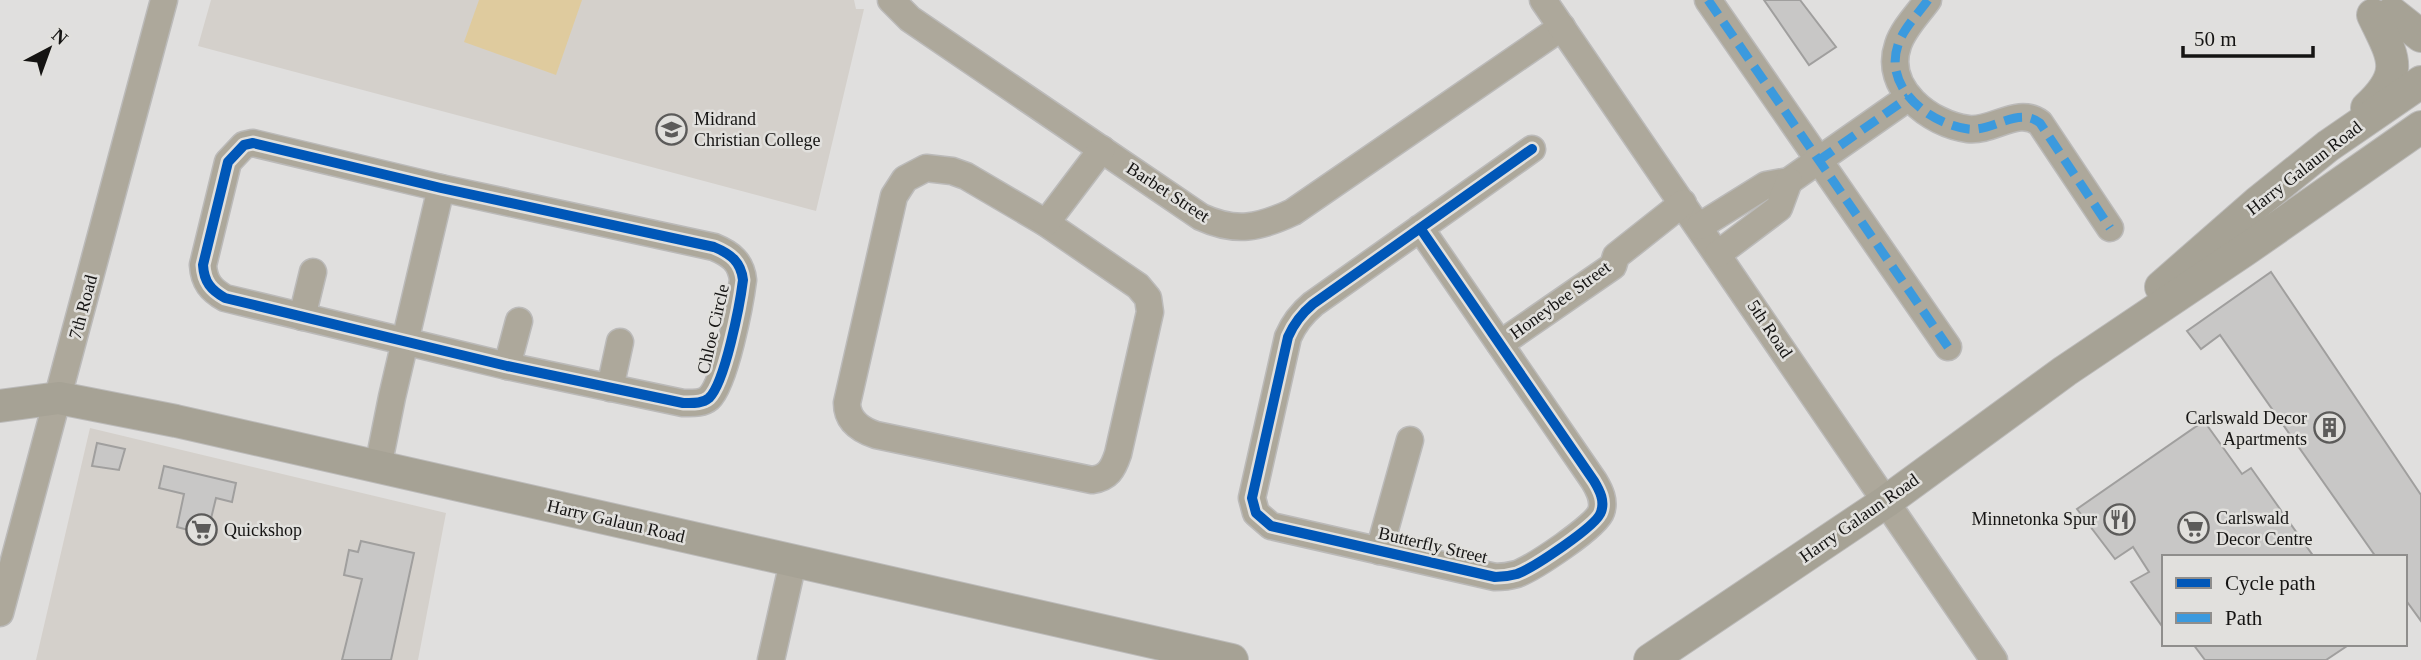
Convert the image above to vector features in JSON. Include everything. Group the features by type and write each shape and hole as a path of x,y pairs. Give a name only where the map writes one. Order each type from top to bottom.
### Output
{"main road":[{"path":"2328,146 2381,96 2392,77 2392,61 2383,14 2421,36"},
{"name":"Harry Galaun Road","path":"2065,372 2257,203 2328,146 2421,82"},
{"name":"Harry Galaun Road","path":"1650,660 1887,500 2065,372 2421,127"},
{"name":"Harry Galaun Road","path":"0,406 59,398 176,421 1231,660"}],"street":[{"name":"7th Road","path":"0,613 164,0"},
{"name":"Barbet Street","path":"891,0 910,19 1201,216 1228,226 1258,226 1293,212 1562,27"},
{"name":"5th Road","path":"1543,0 1994,660"},
{"path":"1709,0 1948,346"},
{"path":"1928,0 1897,45 1896,69 1909,97 1920,109 1933,117 1968,129 1982,129 2022,116 2035,118 2110,228"},
{"path":"1718,254 1779,208 1789,181 1909,97"},
{"name":"Chloe Circle","path":"253,143 441,188 714,247 726,252 742,269 741,292 720,382 707,400 696,403 683,403 507,366 302,317 225,298 215,292 204,275 203,265 225,175 229,162 244,145 253,143"},
{"path":"1046,223 1102,149"},
{"name":"Butterfly Street","path":"1420,228 1594,481 1603,500 1600,516 1584,531 1531,568 1508,576 1495,577 1270,526 1256,513 1252,498 1293,325 1313,304 1420,228 1532,149"},
{"path":"926,168 953,171 1046,223 1138,286 1148,298 1150,312 1118,454 1109,473 1102,479 1092,480 876,435 856,425 850,417 846,403 894,196 905,179 926,168"},
{"name":"Honeybee Street","path":"1500,344 1613,266 1626,267 1692,216 1766,185 1789,181"},
{"path":"378,467 441,188"},
{"path":"302,317 313,272"},
{"path":"507,366 519,321"},
{"path":"610,388 620,342"},
{"path":"1379,551 1410,440"},
{"path":"771,660 793,562"}],"shaded area":[{"name":"Midrand Christian College","path":"211,0 854,0 856,9 864,9 816,211 198,46"},
{"path":"479,0 582,0 556,75 464,42"},
{"path":"90,428 446,513 418,660 36,660"}],"building":[{"path":"1764,0 1800,0 1836,47 1809,65"},
{"name":"Carlswald Decor Apartments","path":"2271,272 2421,495 2421,621 2407,602 2407,555 2375,555 2220,335 2201,349 2187,331"},
{"name":"Carlswald Decor Centre","path":"2204,421 2242,474 2251,468 2313,555 2162,555 2162,626 2131,582 2149,572 2133,547 2115,559 2077,509"},
{"path":"97,443 125,449 119,470 92,466"},
{"path":"164,466 236,483 232,502 216,498 207,535 177,527 184,494 159,488"},
{"path":"361,541 414,553 391,660 342,660 362,579 344,575 349,550 358,552"},
{"path":"2194,646 2347,646 2326,660 2205,660"}],"marked path":[{"path":"1708,0 1948,347"},
{"path":"1928,0 1903,33 1895,61 1897,76 1913,101 1939,120 1968,129 2023,117 2040,123 2110,228"},
{"path":"1818,161 1909,97"}],"cycle path":[{"path":"253,143 720,250 737,263 743,280 731,342 715,390 703,401 683,403 507,366 225,298 209,285 203,265 228,162 244,145 253,143"},
{"path":"1420,228 1594,481 1601,496 1601,512 1588,527 1550,555 1517,574 1495,577 1271,526 1256,513 1252,498 1288,337 1298,319 1313,304 1532,149"}],"place":[{"name":"Midrand Christian College","path":"671,129"},
{"name":"Carlswald Decor Apartments","path":"2330,428"},
{"name":"Minnetonka Spur","path":"2120,519"},
{"name":"Carlswald Decor Centre","path":"2193,528"},
{"name":"Quickshop","path":"201,530"}]}
